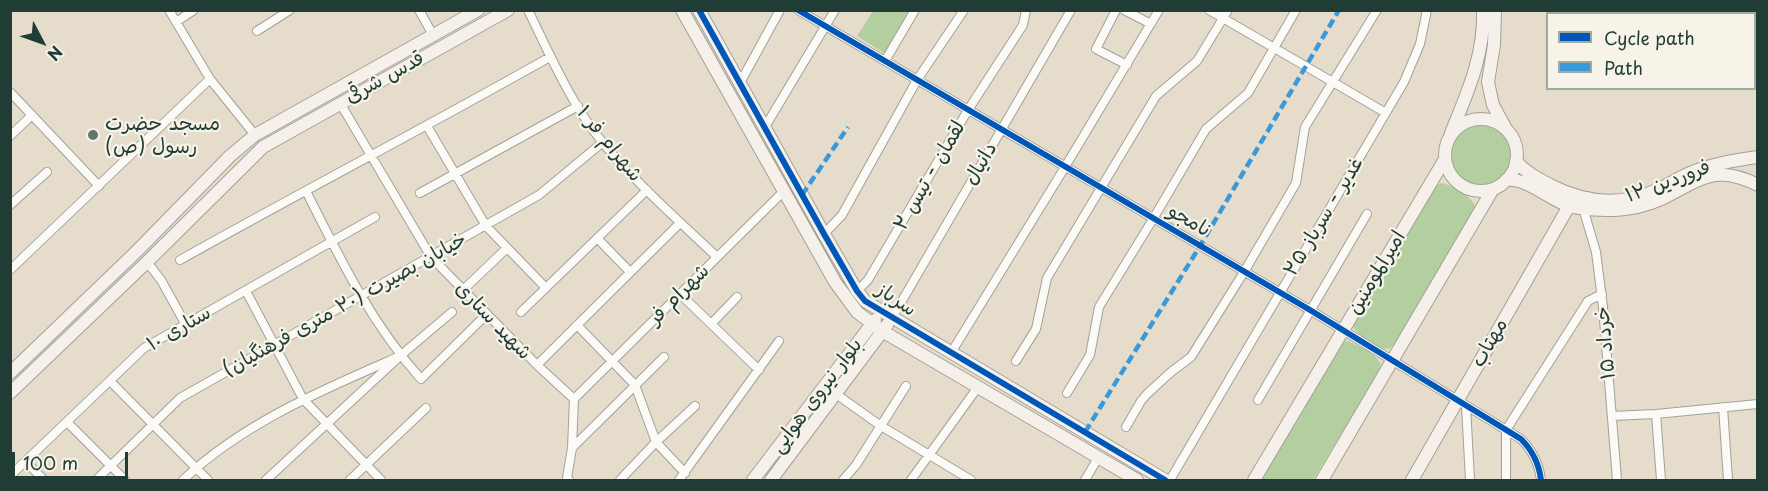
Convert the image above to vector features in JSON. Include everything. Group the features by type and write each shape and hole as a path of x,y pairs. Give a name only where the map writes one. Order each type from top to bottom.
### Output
{"street":[{"path":"169,10 210,79 263,147"},
{"path":"176,22 194,10"},
{"path":"257,31 290,10"},
{"path":"419,10 433,35"},
{"path":"10,372 137,251 230,156 255,135 478,10"},
{"name":"قدس شرقی","path":"10,393 263,147 508,10"},
{"name":"شهرام فر ۱","path":"528,10 550,57 578,106 603,142 647,190 717,258"},
{"name":"سرباز","path":"682,10 845,298 856,312 877,328 1137,480"},
{"name":"سرباز","path":"701,10 824,234 865,301 1165,480"},
{"path":"741,83 780,10"},
{"name":"نامجو","path":"798,10 1310,310 1521,439 1532,450 1540,469 1541,480"},
{"path":"765,127 835,10"},
{"path":"885,61 915,10"},
{"path":"824,234 842,215 917,80 964,10"},
{"name":"لقمان - تیس ۲","path":"857,291 868,280 968,110 1023,25 1026,10"},
{"name":"دانیال","path":"886,315 1001,130 1071,10"},
{"path":"1116,10 1096,49 1127,65"},
{"path":"1124,10 1150,24"},
{"path":"951,353 1159,10"},
{"path":"1209,10 1225,14 1274,48 1386,113"},
{"path":"1066,393 1090,355 1099,307 1206,129 1248,93 1296,10"},
{"path":"1126,427 1147,394 1191,357 1244,272 1296,183 1305,127 1377,10"},
{"name":"غدیر - سرباز ۲۵","path":"1170,480 1404,82 1420,45 1427,10"},
{"path":"1483,10 1481,45 1476,65 1449,137 1445,159 1450,174 1462,186 1481,191 1492,189 1506,180 1513,171 1516,161 1513,139 1493,105 1488,82 1494,45 1496,10"},
{"path":"1016,361 1036,329 1047,278 1156,96 1197,61 1225,14"},
{"path":"180,260 550,57"},
{"path":"366,73 372,86"},
{"path":"10,270 210,79"},
{"path":"10,92 99,186"},
{"name":"شهید ستاری","path":"340,103 431,257 537,365 574,399"},
{"path":"420,193 578,106"},
{"path":"10,136 32,115"},
{"path":"1449,137 1466,122 1477,119 1498,123 1507,130"},
{"path":"427,126 486,226 546,288"},
{"name":"خیابان بصیرت (۲۰ متری فرهنگیان)","path":"96,480 180,398 539,195 603,142"},
{"name":"۱۲ فروردین","path":"1506,180 1518,180 1569,206 1628,199 1658,190 1707,166 1758,157"},
{"name":"امیرالمومنین","path":"1254,480 1445,159"},
{"name":"۱۲ فروردین","path":"1516,161 1533,176 1569,195 1585,203 1613,210 1638,207 1716,174 1742,177 1758,184"},
{"path":"10,205 47,172"},
{"path":"784,190 797,184"},
{"path":"1322,480 1492,189"},
{"path":"520,312 647,190"},
{"name":"شهرام فر","path":"574,399 784,190"},
{"path":"306,191 360,297 400,356 421,379 487,314"},
{"name":"۱۵ خرداد","path":"1585,203 1596,252 1602,294 1617,480"},
{"name":"مهتاب","path":"1415,480 1461,403 1569,206"},
{"path":"1258,400 1367,214"},
{"name":"ستاری ۱۰","path":"10,476 144,348 375,218"},
{"path":"537,365 680,223"},
{"path":"597,238 630,272"},
{"path":"463,290 507,249"},
{"path":"147,262 161,280 186,325"},
{"path":"246,291 303,399 381,480"},
{"path":"680,294 759,370"},
{"path":"1506,480 1506,430 1588,301 1602,294"},
{"path":"711,324 736,297"},
{"path":"266,480 400,356 452,312"},
{"path":"877,328 886,315"},
{"path":"577,325 635,385 656,442 682,477 779,341"},
{"name":"بلوار نیروی هوایی","path":"771,480 836,394 877,328"},
{"name":"بلوار نیروی هوایی","path":"754,480 877,328"},
{"path":"183,480 244,434 303,399 400,356"},
{"path":"572,448 664,357"},
{"path":"110,381 208,480"},
{"path":"843,480 856,465 906,386"},
{"path":"911,480 978,387"},
{"path":"836,394 881,426 971,480"},
{"path":"567,480 572,448 574,399"},
{"path":"1461,403 1470,480"},
{"path":"1612,416 1758,404"},
{"path":"620,480 695,406"},
{"path":"1723,407 1728,480"},
{"path":"350,480 426,408"},
{"path":"1656,414 1661,480"},
{"path":"67,422 125,480"},
{"path":"1085,480 1106,445"},
{"path":"26,462 44,480"}],"green space":[{"path":"873,11 910,11 885,54 857,36"},
{"path":"1475,125 1487,125 1498,130 1506,138 1511,155 1509,167 1498,180 1487,185 1475,185 1464,180 1456,172 1451,161 1451,149 1456,138 1464,130"},
{"path":"1442,183 1462,192 1471,199 1476,208 1394,344 1389,349 1382,348 1362,337 1353,326 1437,185"},
{"path":"1347,341 1362,347 1381,365 1313,480 1259,480 1342,343"}],"marked path":[{"path":"1085,432 1200,246 1339,10"},
{"path":"802,195 848,127"}],"cycle path":[{"path":"699,10 824,234 865,301 1165,480"},
{"path":"798,10 1310,310 1521,439 1535,458 1541,480"}],"place":[{"name":"مسجد حضرت رسول (ص)","path":"93,135"}]}
